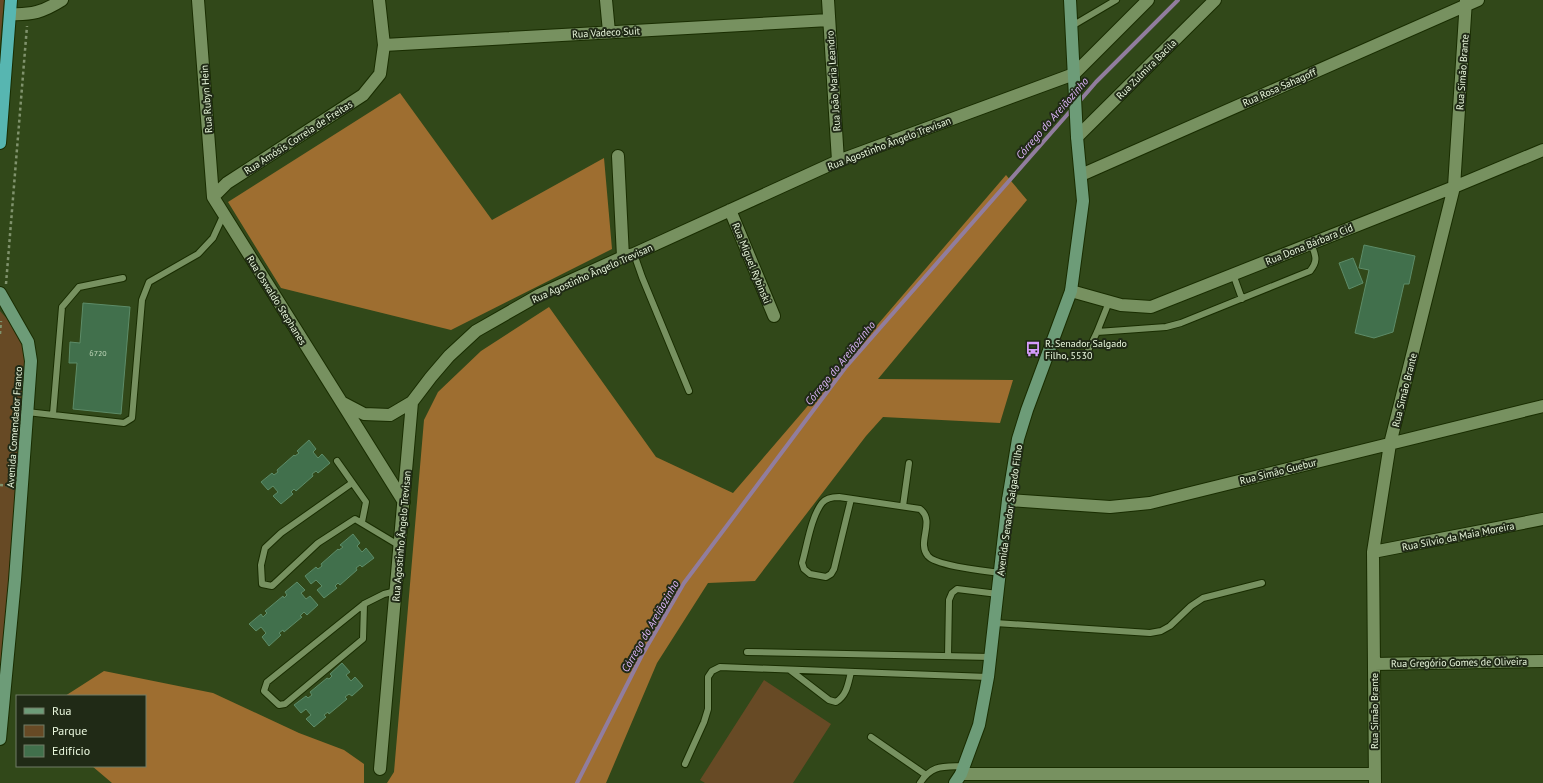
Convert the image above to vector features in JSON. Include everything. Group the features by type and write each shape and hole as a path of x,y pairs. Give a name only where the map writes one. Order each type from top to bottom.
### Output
{"highway":[{"path":"0,143 11,0"}],"main road":[{"name":"Avenida Senador Salgado Filho","path":"960,774 979,725 988,677 1008,500 1018,439 1027,410 1071,291 1083,201 1077,138 1070,0"},
{"name":"Avenida Comendador Franco","path":"0,293 28,342 31,361 15,580 0,739"}],"street":[{"path":"10,14 28,15 51,7 62,0"},
{"name":"Rua Rubyn Hein","path":"198,0 213,197"},
{"path":"379,0 384,45"},
{"path":"606,0 609,32"},
{"name":"Rua João Maria Leandro","path":"828,0 838,161"},
{"path":"1074,74 1148,0"},
{"name":"Rua Zulmira Bacila","path":"1077,138 1216,0"},
{"name":"Rua Rosa Sahagoff","path":"1080,175 1466,2 1478,0"},
{"name":"Rua Simão Brante","path":"1375,779 1373,552 1390,444 1454,187 1466,2"},
{"name":"Rua Vadeco Suit","path":"384,45 829,20"},
{"name":"Rua Amósis Correia de Freitas","path":"213,197 227,183 364,95 380,74 384,45"},
{"name":"Rua Agostinho Ângelo Trevisan","path":"380,769 412,402 449,356 476,331 539,295 838,161 1074,74"},
{"name":"Rua Dona Bárbara Cid","path":"1071,291 1121,305 1150,307 1454,187 1543,150"},
{"path":"618,156 628,256"},
{"name":"Rua Oswaldo Stephanes","path":"213,197 404,502"},
{"name":"Rua Miguel Rybinski","path":"730,210 774,316"},
{"name":"Rua Oswaldo Stephanes","path":"342,402 364,414 390,414 412,402"},
{"name":"Rua Simão Guebur","path":"1008,500 1110,507 1150,503 1543,406"},
{"name":"Rua Sílvio da Maia Moreira","path":"1373,552 1543,519"},
{"name":"Rua Gregório Gomes de Oliveira","path":"1374,664 1543,661"},
{"path":"960,774 1048,779 1375,779"}],"lane":[{"path":"1072,26 1116,0"},
{"path":"27,412 124,423 132,418 142,300 149,282 198,254 212,238 224,214"},
{"path":"1097,332 1166,327 1181,323 1310,271 1315,265 1316,259 1311,243"},
{"path":"628,256 642,277 689,390"},
{"path":"1233,274 1242,299"},
{"path":"53,414 62,308 79,287 123,278"},
{"path":"1085,357 1109,302"},
{"path":"337,461 366,502 362,522"},
{"path":"903,506 909,463"},
{"path":"352,483 281,533 265,548 261,564 262,584 272,586 318,543 355,519 400,546"},
{"path":"851,499 834,569 831,574 826,577 810,574 804,569 802,563 815,516 822,502 830,497 839,497 920,509 925,513 927,520 924,547 928,556 936,561 972,569 1000,573"},
{"path":"994,623 1150,633 1161,631 1170,626 1191,606 1203,598 1262,583"},
{"path":"948,656 948,600 952,593 957,589 998,594"},
{"path":"364,604 363,639 285,704 279,704 264,691 267,682 364,604 384,594 396,591"},
{"path":"747,652 991,657"},
{"path":"685,764 704,722 708,709 708,677 712,671 720,668 988,677"},
{"path":"790,670 829,700 836,702 843,698 847,690 851,672"},
{"path":"871,737 926,775"},
{"path":"920,783 926,775 939,767 960,774"}],"path":[{"path":"6,282 26,30"},
{"path":"0,334 1,319"}],"green space":[{"path":"0,0 4,0 0,44"},
{"path":"0,311 10,322 25,348 17,478 0,683"},
{"path":"764,680 831,724 793,783 705,783 700,780"}],"shaded area":[{"path":"400,93 492,220 604,158 612,249 451,330 281,288 228,202"},
{"path":"1006,175 1027,200 878,379 1013,380 1000,423 883,417 866,436 755,581 708,583 657,663 606,783 387,783 394,772 424,420 438,392 481,351 549,307 656,457 733,493"},
{"path":"104,671 213,693 299,733 344,750 364,764 364,783 112,783 93,767 146,767 146,695 67,695"}],"building":[{"path":"1364,245 1415,256 1409,284 1404,284 1393,332 1374,338 1355,333 1369,270 1359,268"},
{"path":"1353,258 1363,283 1349,289 1339,263"},
{"path":"83,303 130,307 121,414 73,409 77,363 69,363 70,342 80,343"},
{"path":"309,440 316,449 313,452 318,458 322,454 330,463 318,473 316,471 312,474 313,476 296,491 294,489 291,492 293,494 281,504 273,496 278,492 273,486 268,490 261,482 272,473 274,475 278,472 277,470 294,455 295,456 299,453 297,451"},
{"path":"353,534 360,543 357,546 362,552 366,548 374,558 362,567 360,565 356,568 357,570 340,585 338,583 335,586 337,588 324,598 317,590 322,586 316,580 311,584 305,576 316,567 318,569 322,566 321,564 338,549 339,550 343,547 340,545"},
{"path":"297,582 305,590 301,593 306,599 310,596 318,605 307,615 304,612 300,616 302,617 284,632 283,630 279,633 281,635 269,646 262,637 266,633 261,627 256,631 249,624 261,614 263,617 267,613 265,611 283,596 284,598 287,595 285,592"},
{"path":"342,663 350,672 346,675 351,681 355,677 363,686 352,696 349,694 345,697 347,699 329,714 328,712 324,715 326,717 314,727 306,719 311,715 306,709 301,713 294,705 306,696 308,698 312,695 310,692 327,678 329,679 332,676 330,674"}],"waterway":[{"name":"Córrego do Areiãozinho","path":"1078,103 1096,82 1178,0"},
{"name":"Córrego do Areiãozinho","path":"577,783 642,655 684,583 845,368 1073,108"}],"place":[{"name":"R. Senador Salgado Filho, 5530","path":"1033,349"}]}
